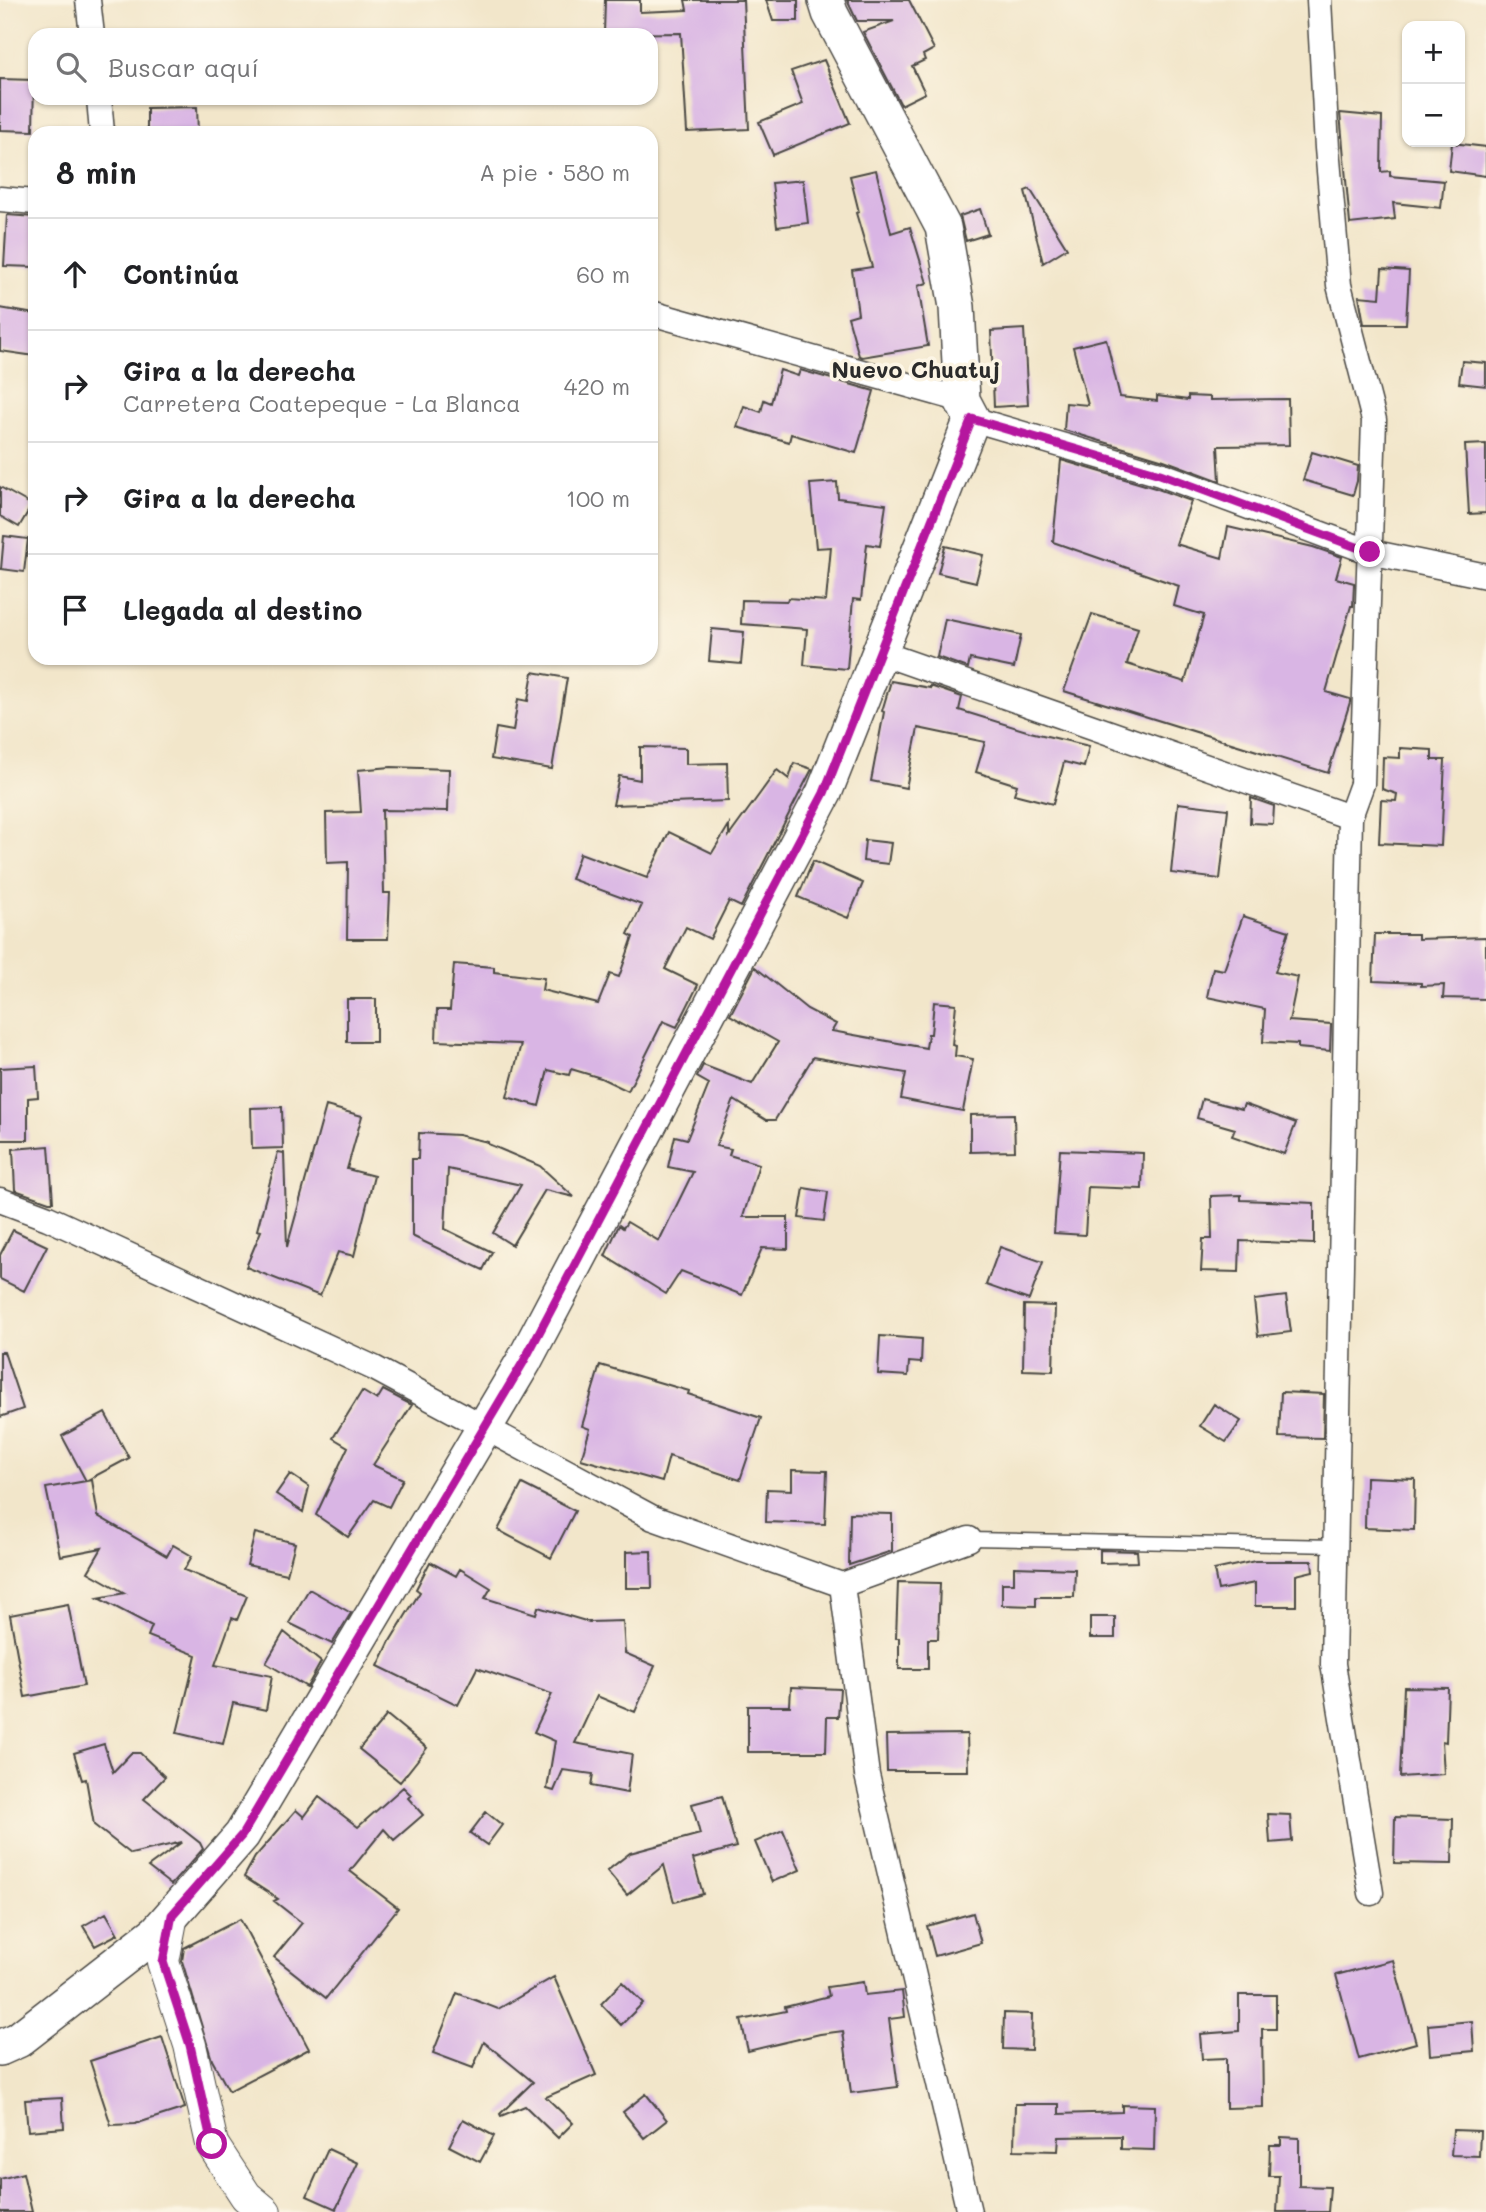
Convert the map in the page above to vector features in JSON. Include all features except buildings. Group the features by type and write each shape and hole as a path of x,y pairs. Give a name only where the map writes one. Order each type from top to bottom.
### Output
{"main road":[{"path":"0,2049 29,2032 157,1932 242,1835 524,1361 824,793 881,653 967,409 957,307 943,227 830,13 826,0"}],"street":[{"path":"88,0 91,28"},
{"path":"1319,0 1327,148 1339,285 1374,420 1362,784 1350,817 1333,1664 1371,1893"},
{"path":"100,105 101,126"},
{"path":"0,199 28,201"},
{"path":"658,315 967,409 1160,474 1370,552 1486,576"},
{"path":"881,653 1350,817"},
{"path":"0,1200 48,1217 361,1362 653,1518 842,1585 969,1539"},
{"path":"842,1585 867,1774 969,2212"},
{"path":"172,1915 163,1962 190,2045 212,2144 246,2196 265,2212"}],"lane":[{"path":"969,1539 1336,1546"}],"district":[{"name":"Nuevo Chuatuj","path":"916,369"}],"route":[{"path":"212,2144 190,2045 163,1962 172,1915 242,1835 524,1361 824,793 972,419 1160,474 1370,552"}]}
